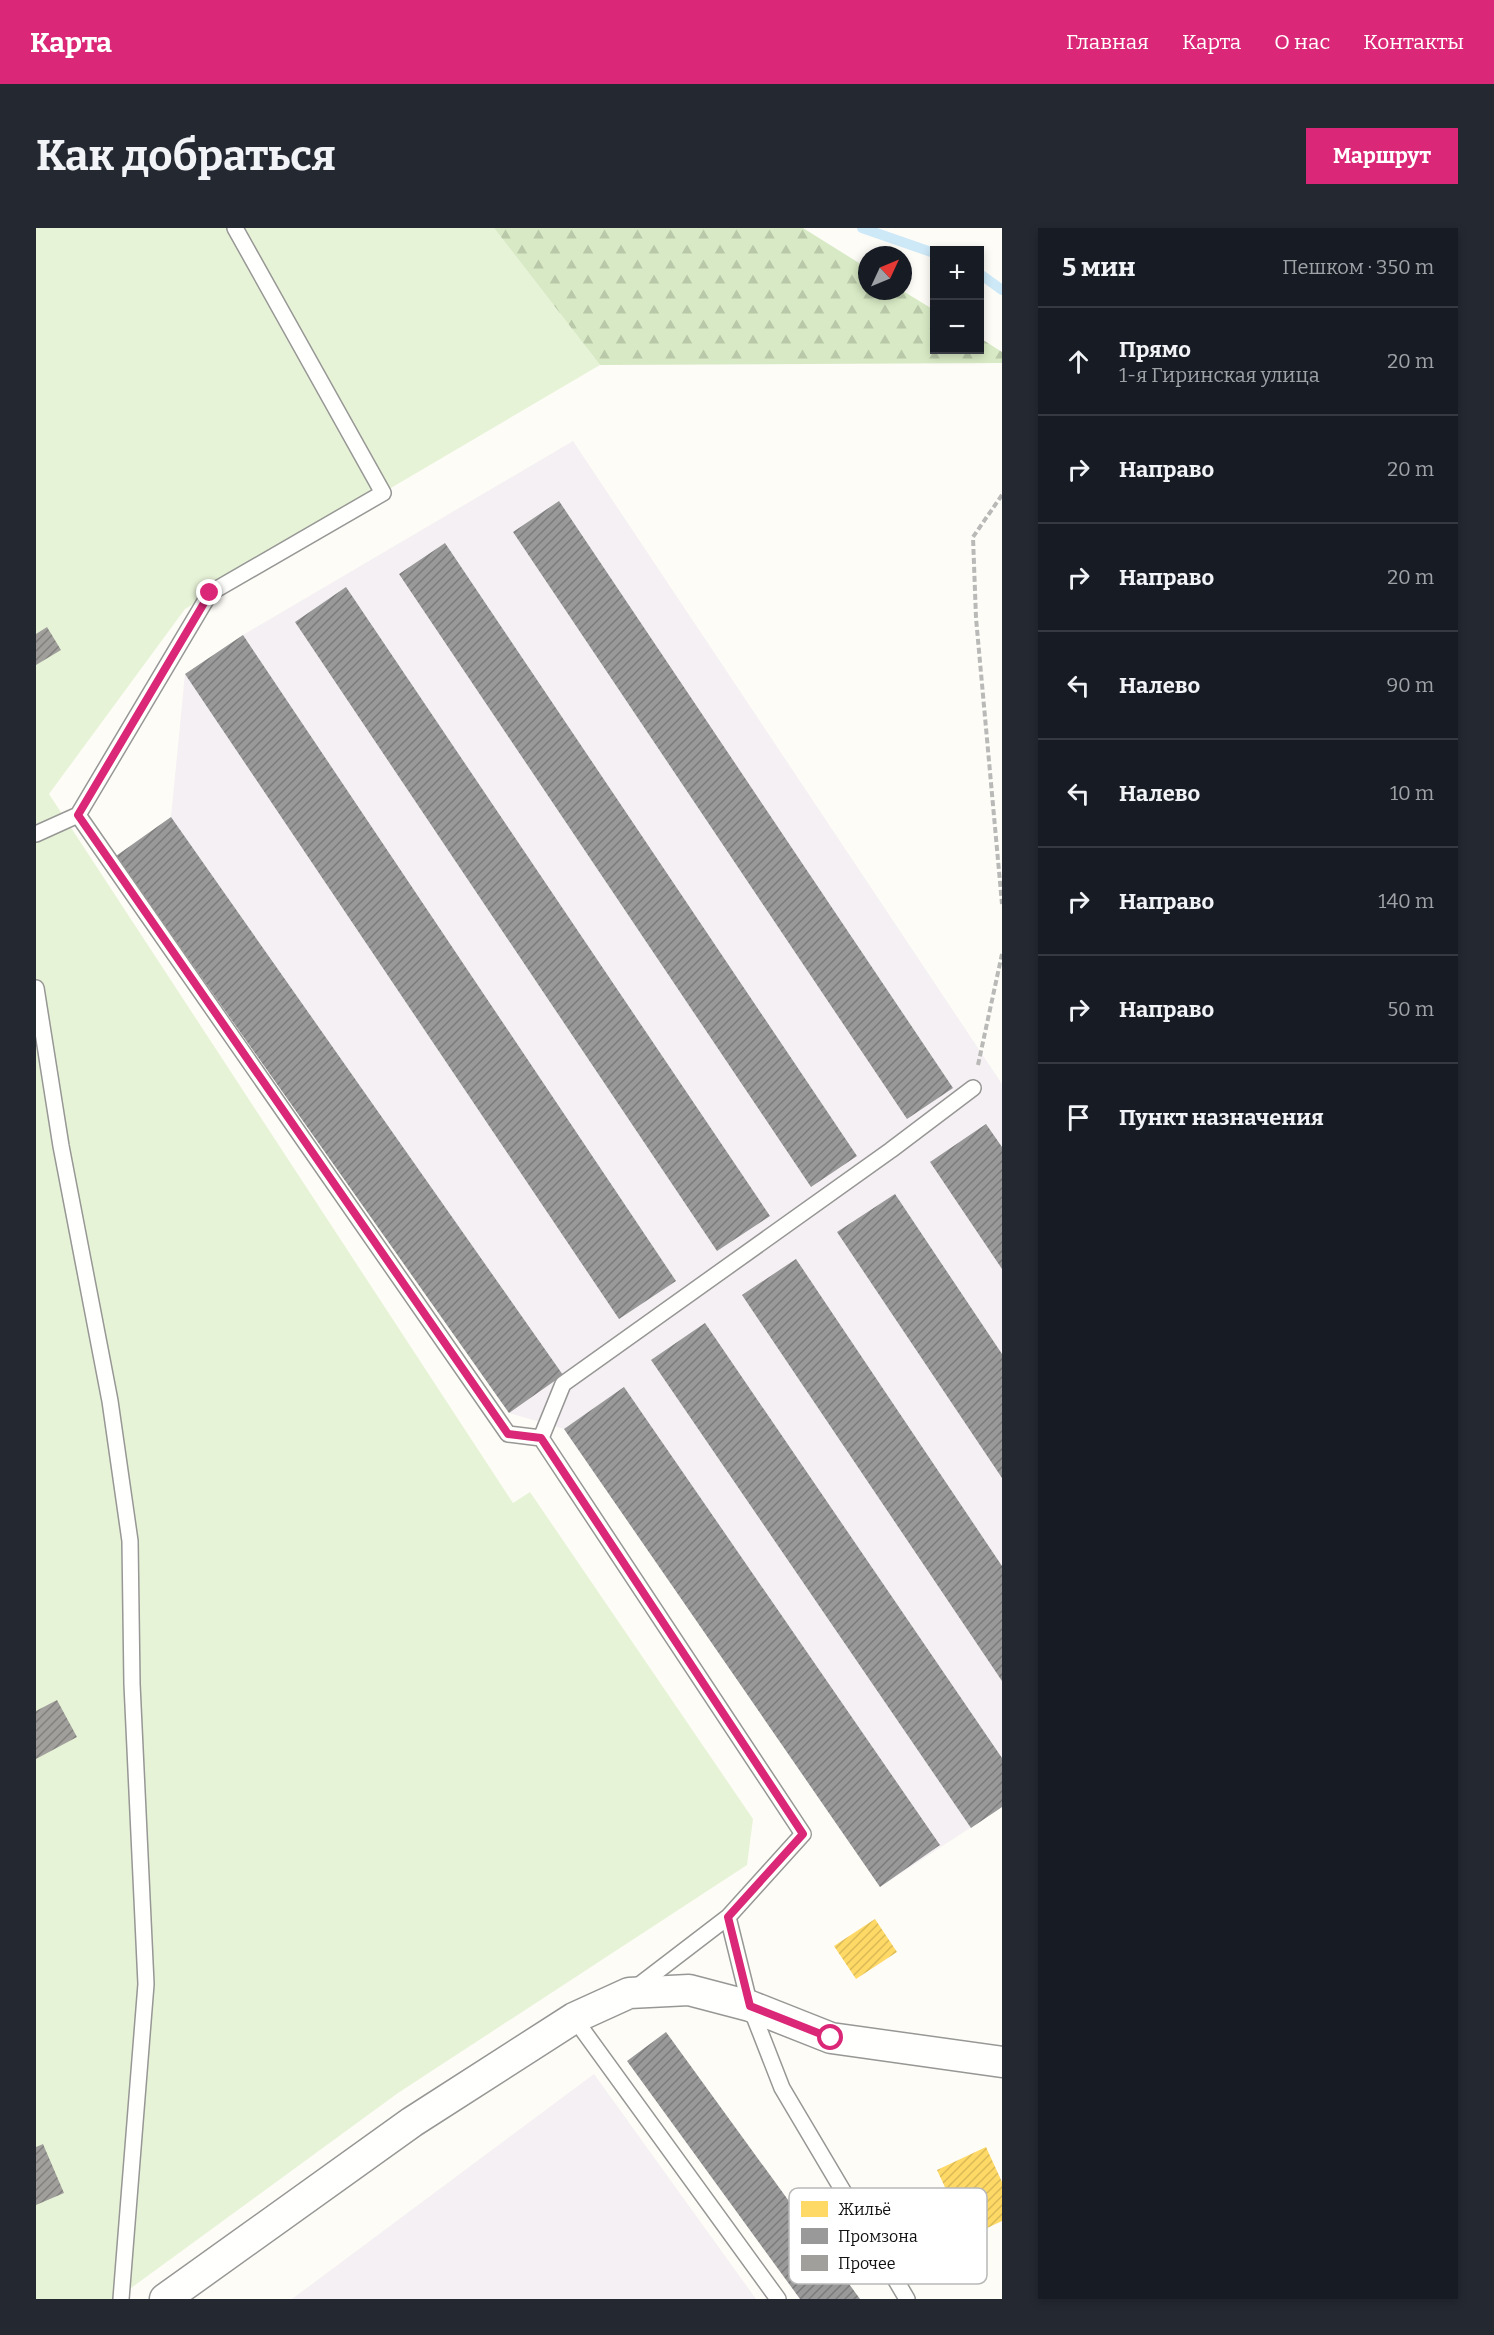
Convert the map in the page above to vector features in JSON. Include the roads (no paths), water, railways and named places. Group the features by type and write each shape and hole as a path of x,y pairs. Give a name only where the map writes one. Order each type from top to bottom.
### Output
{"street":[{"path":"165,2299 412,2122 574,2018 629,1993 689,1990 750,2006 831,2038 1002,2062"}],"lane":[{"path":"36,834 78,815 210,593 383,493 235,228"},
{"path":"78,815 508,1434 541,1438 803,1834 728,1917 629,1993"},
{"path":"36,988 61,1146 110,1401 130,1541 132,1684 146,1984 121,2299"},
{"path":"541,1438 563,1384 891,1150 973,1088"},
{"path":"728,1917 750,2006 782,2088 841,2188"},
{"path":"574,2018 778,2299"},
{"path":"898,2284 907,2299"}],"waterway":[{"path":"862,228 930,252"},
{"path":"984,277 1002,290"}]}
